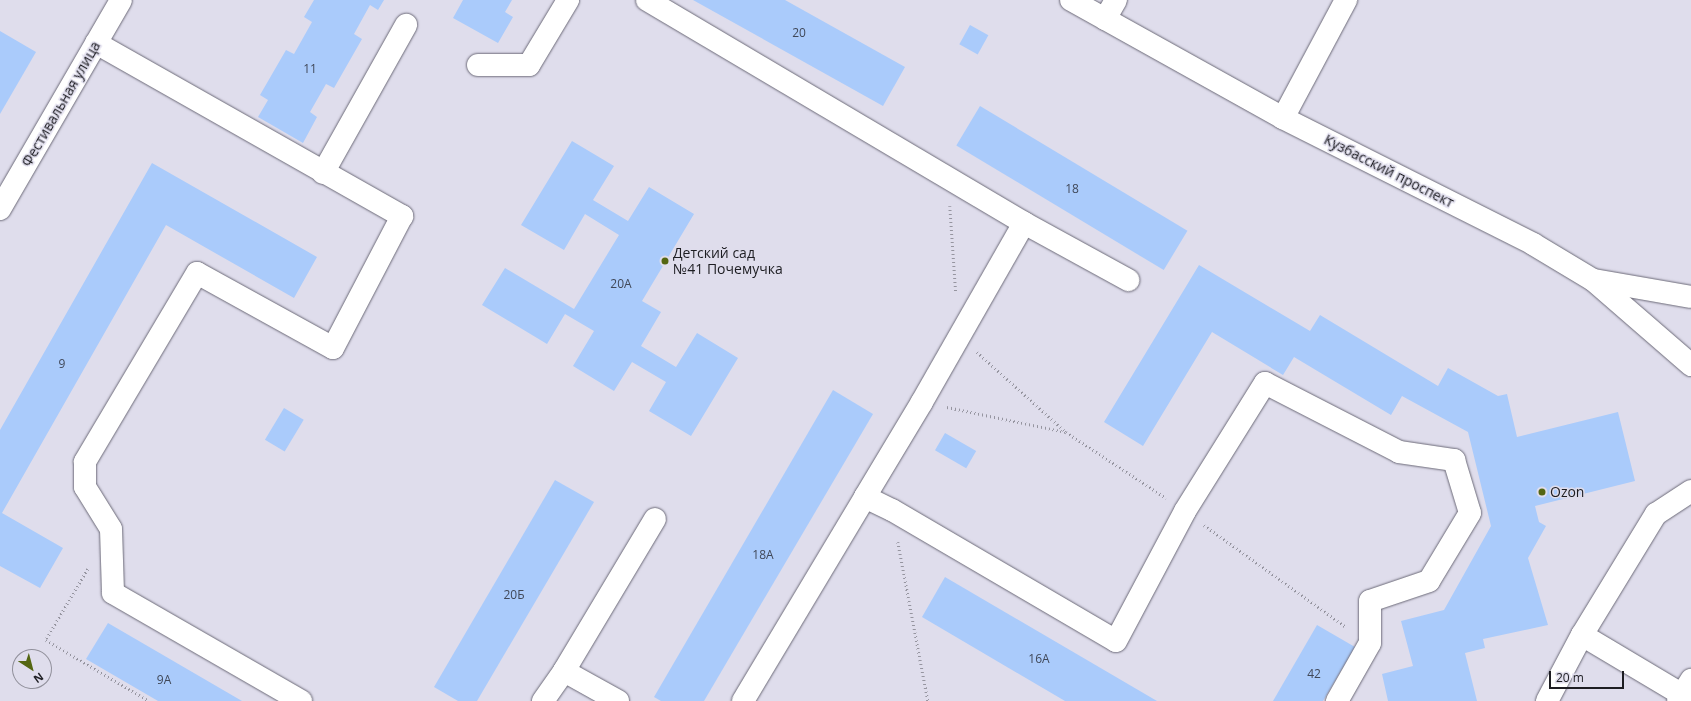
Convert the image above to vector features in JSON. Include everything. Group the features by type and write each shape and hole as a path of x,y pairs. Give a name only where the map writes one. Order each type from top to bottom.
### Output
{"street":[{"name":"Фестивальная улица","path":"0,209 121,0"},
{"path":"478,65 529,66 568,0"},
{"path":"647,0 1024,223 1128,280"},
{"name":"Кузбасский проспект","path":"1071,0 1283,118 1533,244 1593,280 1691,365"},
{"path":"1105,19 1116,0"},
{"path":"1283,118 1346,0"},
{"path":"322,172 406,25"},
{"path":"96,44 402,216 333,348 197,273 86,462 85,487 111,529 113,593 301,701"},
{"path":"743,701 922,402 1024,223"},
{"path":"1593,280 1691,297"},
{"path":"865,497 892,510 1116,641 1186,511 1265,383 1399,452 1454,460 1470,512 1429,581 1370,601 1370,643 1337,701"},
{"path":"1547,701 1582,635 1656,514 1691,491"},
{"path":"543,701 564,671 655,519"},
{"path":"1582,635 1686,694"},
{"path":"564,671 618,701"}],"path":[{"path":"948,178 956,297"},
{"path":"959,336 1066,432 1186,511 1370,643"},
{"path":"922,402 1066,432"},
{"path":"892,510 928,701"},
{"path":"88,568 46,640 150,701"}],"building":[{"path":"314,0 384,0 378,10 370,5 354,34 362,39 334,88 326,84 310,112 317,117 303,143 258,117 268,100 260,95 286,50 294,54 312,22 304,17"},
{"path":"463,0 512,0 505,12 513,17 498,43 453,18"},
{"path":"693,0 785,0 905,67 883,106"},
{"path":"970,25 988,35 978,54 959,44"},
{"path":"0,31 36,52 0,114"},
{"path":"980,106 1187,231 1164,270 956,145"},
{"path":"572,141 614,166 593,200 628,221 649,187 694,214 642,301 661,312 641,346 676,367 697,333 738,358 691,436 649,411 666,382 632,362 614,391 573,366 594,331 565,314 547,344 482,305 505,268 574,309 619,235 585,214 564,250 521,225"},
{"path":"152,163 317,257 294,298 166,225 2,513 63,548 40,588 0,566 0,430"},
{"path":"1199,265 1310,331 1320,315 1438,386 1448,368 1498,396 1507,394 1517,437 1618,412 1635,481 1535,506 1539,522 1546,526 1528,558 1548,625 1483,639 1485,648 1465,653 1477,701 1388,701 1382,674 1413,666 1401,621 1444,610 1491,526 1468,432 1402,396 1391,415 1294,357 1283,375 1212,332 1143,446 1104,422"},
{"path":"833,390 873,414 704,701 661,701 654,697"},
{"path":"284,408 304,420 285,452 265,440"},
{"path":"945,433 976,451 966,468 935,450"},
{"path":"555,480 594,502 477,701 458,701 434,687"},
{"path":"945,577 1157,701 1065,701 922,617"},
{"path":"108,623 242,701 158,701 86,659"},
{"path":"1317,625 1355,647 1323,701 1273,701"}],"place":[{"name":"Детский сад №41 Почемучка","path":"665,261"},
{"name":"Ozon","path":"1542,492"}]}
